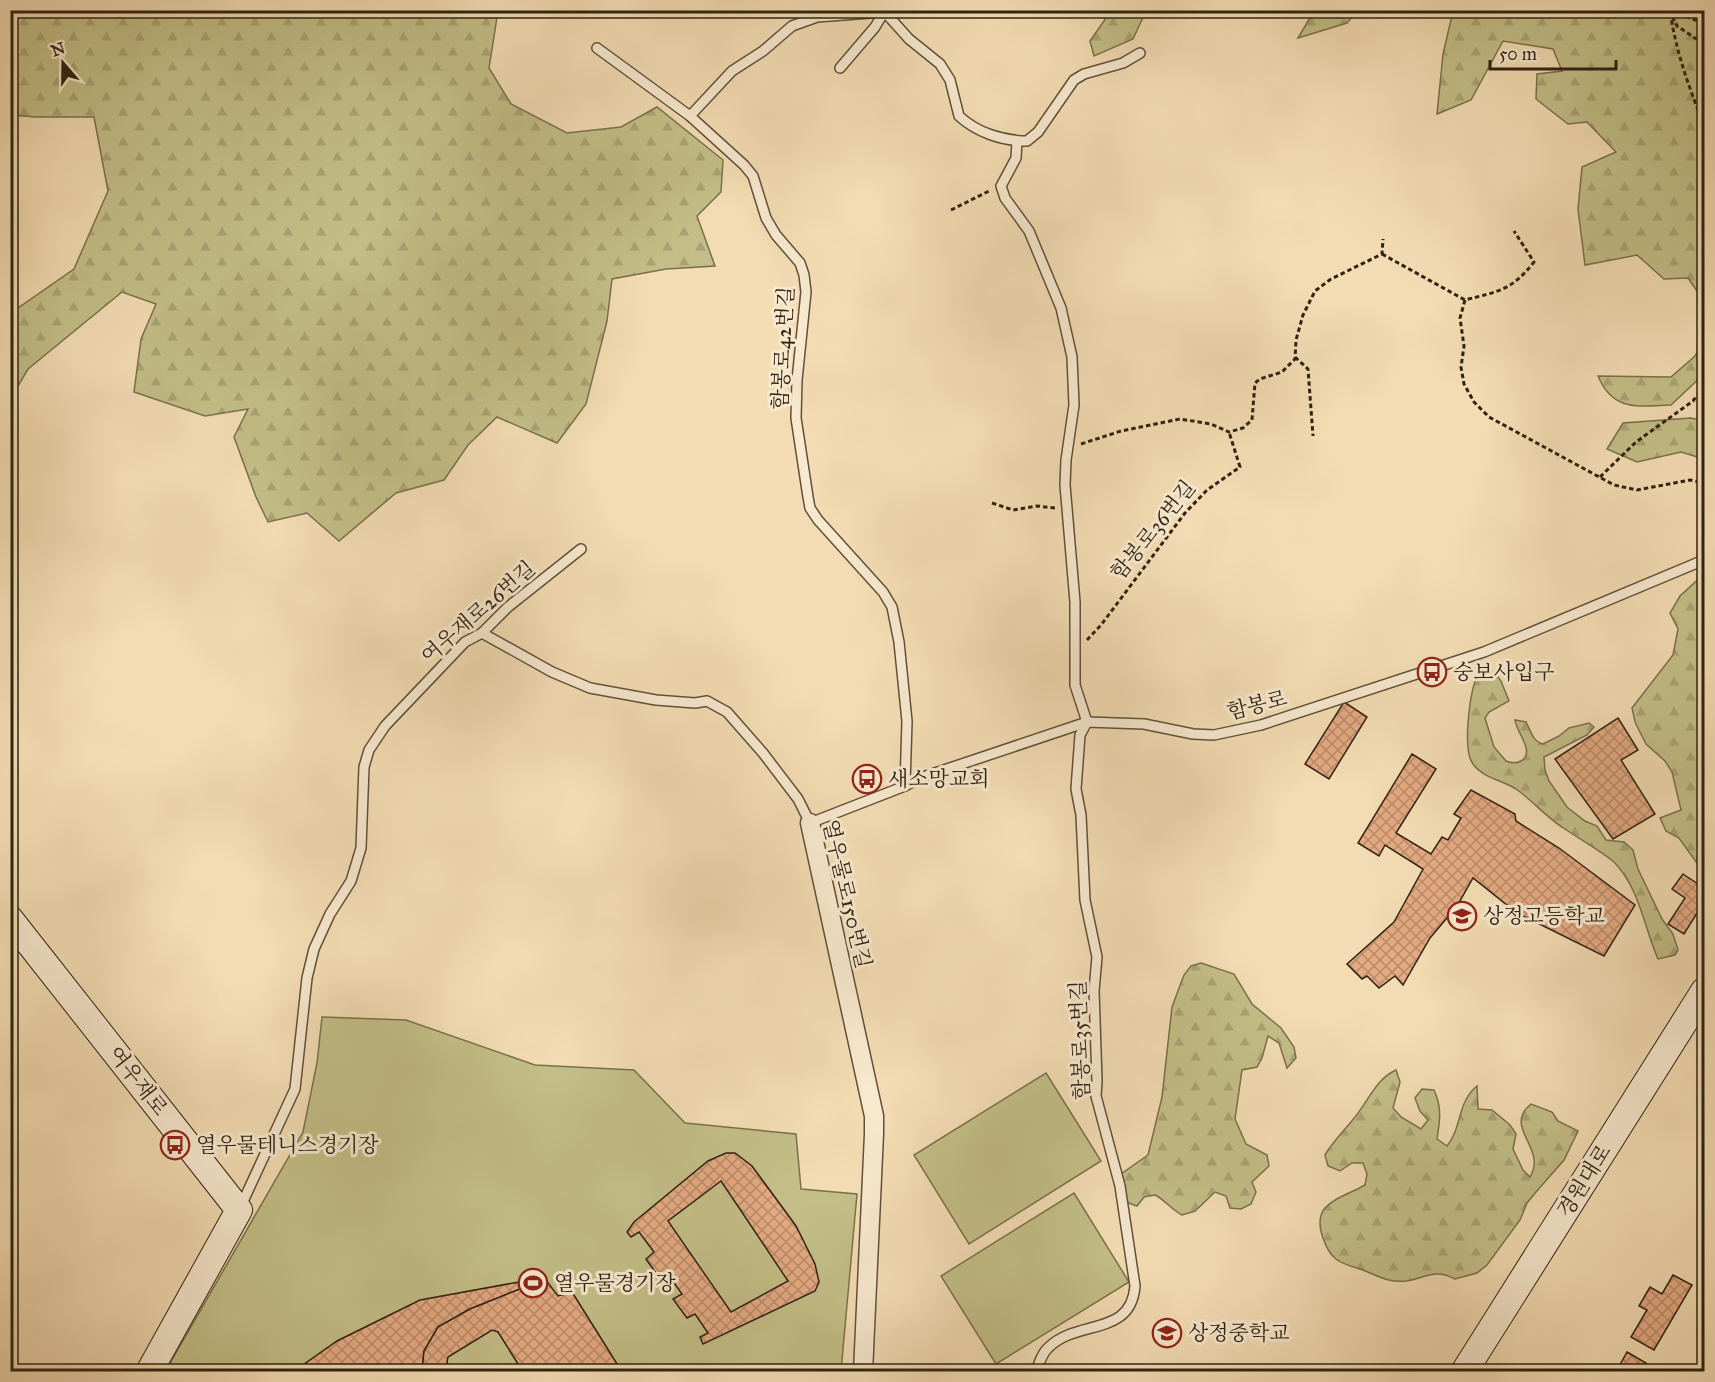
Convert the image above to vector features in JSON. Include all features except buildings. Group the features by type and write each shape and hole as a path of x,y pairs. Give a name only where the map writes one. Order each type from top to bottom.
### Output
{"street":[{"name":"열우물로150번길","path":"810,824 874,1116 863,1371"},
{"name":"여우재로","path":"10,919 239,1210"},
{"name":"경원대로","path":"1464,1371 1704,992"},
{"path":"149,1371 239,1210"}],"lane":[{"path":"840,68 875,27 884,11"},
{"path":"690,116 732,71 763,51 792,26 817,17 884,11"},
{"path":"884,11 909,39 940,64 950,80 959,116 980,131 1017,141 1027,141 1038,132 1074,80 1084,74 1123,63 1140,53"},
{"name":"함봉로42번길","path":"597,48 690,116 744,165 753,176 766,218 776,235 800,263 806,292 797,380 796,418 810,507 818,520 883,592 892,607 899,642 907,721 905,786"},
{"path":"1017,141 1016,158 1001,186 1005,198 1029,231 1061,308 1072,357 1074,405 1065,485 1075,602 1075,685 1087,722"},
{"name":"여우재로26번길","path":"239,1210 295,1089 307,978 314,949 330,914 351,881 361,848 364,766 369,750 385,726 465,642 482,633 508,607 581,549"},
{"name":"함봉로","path":"810,824 920,778 1087,722 1144,724 1193,734 1214,735 1261,725 1484,652 1704,560"},
{"name":"열우물로150번길","path":"482,633 552,672 590,688 656,700 707,701 727,712 763,753 798,799 810,824"},
{"name":"함봉로35번길","path":"1036,1371 1048,1347 1061,1338 1122,1316 1134,1298 1135,1286 1120,1186 1096,1096 1094,991 1096,957 1085,900 1081,815 1076,789 1080,735 1087,722"}],"path":[{"path":"1669,10 1675,42 1686,79 1704,125"},
{"path":"1671,17 1684,16 1704,24"},
{"path":"1671,17 1677,26 1704,44"},
{"path":"951,210 1001,186"},
{"path":"1382,254 1466,300 1504,289 1521,279 1534,262 1514,231"},
{"path":"1382,254 1383,239"},
{"path":"1068,448 1120,431 1180,418 1211,424 1229,432 1243,428 1252,420 1255,383 1260,379 1282,372 1295,357 1296,340 1303,315 1315,291 1330,279 1382,254"},
{"path":"1466,300 1460,318 1464,346 1461,367 1464,384 1474,402 1489,417 1614,485 1637,490 1690,480 1704,483"},
{"path":"1295,357 1308,369 1313,436"},
{"path":"1600,477 1636,442 1693,400 1704,386"},
{"name":"함봉로36번길","path":"1075,647 1087,641 1101,625 1185,513 1207,490 1240,467 1229,432"},
{"path":"992,503 1013,510 1037,506 1066,509"}],"green space":[{"path":"11,10 498,11 489,68 511,104 567,133 621,127 657,107 723,160 721,192 697,216 715,266 666,269 612,279 607,321 586,404 557,443 497,417 468,445 444,480 396,493 339,541 307,513 268,522 256,497 234,437 248,409 205,416 134,392 141,339 156,304 122,292 28,369 11,398 11,313 74,269 108,191 94,117 11,115"},
{"path":"1111,11 1146,11 1133,39 1094,56 1090,41"},
{"path":"1314,11 1357,11 1347,23 1298,38"},
{"path":"1453,11 1704,11 1704,301 1688,278 1664,279 1637,255 1585,265 1578,209 1582,167 1616,152 1587,122 1568,124 1536,99 1537,74 1562,71 1553,49 1503,41 1471,100 1437,114 1443,54"},
{"path":"1704,341 1704,374 1671,405 1637,406 1619,401 1604,388 1598,376 1671,377 1695,356"},
{"path":"1691,418 1704,421 1704,459 1681,452 1637,462 1607,449 1623,423"},
{"path":"1704,574 1704,873 1679,838 1666,831 1660,818 1681,810 1672,772 1665,761 1646,744 1635,722 1632,708 1673,655 1678,629 1670,613 1680,596"},
{"path":"1489,671 1495,673 1501,681 1509,701 1489,712 1485,718 1494,747 1506,761 1519,762 1527,752 1515,720 1526,722 1534,738 1543,744 1569,728 1589,723 1594,727 1587,735 1544,757 1545,770 1549,781 1567,807 1585,821 1597,826 1606,840 1624,842 1633,850 1638,869 1662,919 1673,934 1678,950 1675,955 1658,959 1636,897 1615,863 1556,823 1516,789 1487,776 1473,764 1468,747 1471,697 1476,679 1479,675"},
{"path":"1201,963 1234,974 1252,1004 1281,1028 1294,1047 1296,1058 1287,1068 1279,1043 1268,1036 1257,1067 1242,1070 1235,1119 1246,1144 1267,1155 1269,1166 1252,1182 1256,1192 1251,1204 1241,1209 1230,1208 1226,1196 1215,1192 1195,1211 1182,1215 1155,1195 1144,1197 1137,1206 1123,1201 1118,1176 1148,1155 1162,1097 1172,1007 1184,975 1191,966"},
{"name":"열우물경기장","path":"322,1017 406,1020 535,1065 634,1070 685,1123 796,1134 801,1189 857,1194 841,1371 165,1372 303,1132 317,1063"},
{"path":"1396,1070 1400,1082 1393,1108 1401,1117 1421,1129 1428,1120 1420,1111 1415,1098 1422,1089 1434,1090 1440,1114 1437,1139 1447,1146 1452,1139 1466,1100 1477,1086 1478,1109 1492,1110 1510,1125 1516,1134 1513,1149 1523,1170 1530,1177 1534,1167 1534,1157 1521,1121 1523,1113 1531,1104 1552,1112 1558,1121 1578,1131 1564,1160 1527,1203 1520,1220 1487,1265 1477,1273 1455,1279 1436,1274 1406,1281 1394,1281 1343,1263 1333,1257 1326,1246 1320,1226 1324,1209 1338,1198 1365,1185 1367,1174 1363,1163 1352,1163 1340,1171 1328,1166 1325,1155 1378,1084"},
{"path":"1046,1073 1101,1161 969,1244 914,1155"},
{"path":"1074,1193 1129,1282 996,1364 941,1276"}],"place":[{"name":"숭보사입구","path":"1432,672"},
{"name":"새소망교회","path":"867,779"},
{"name":"상정고등학교","path":"1462,916"},
{"name":"열우물테니스경기장","path":"175,1145"},
{"name":"열우물경기장","path":"533,1283"},
{"name":"상정중학교","path":"1167,1333"}]}
